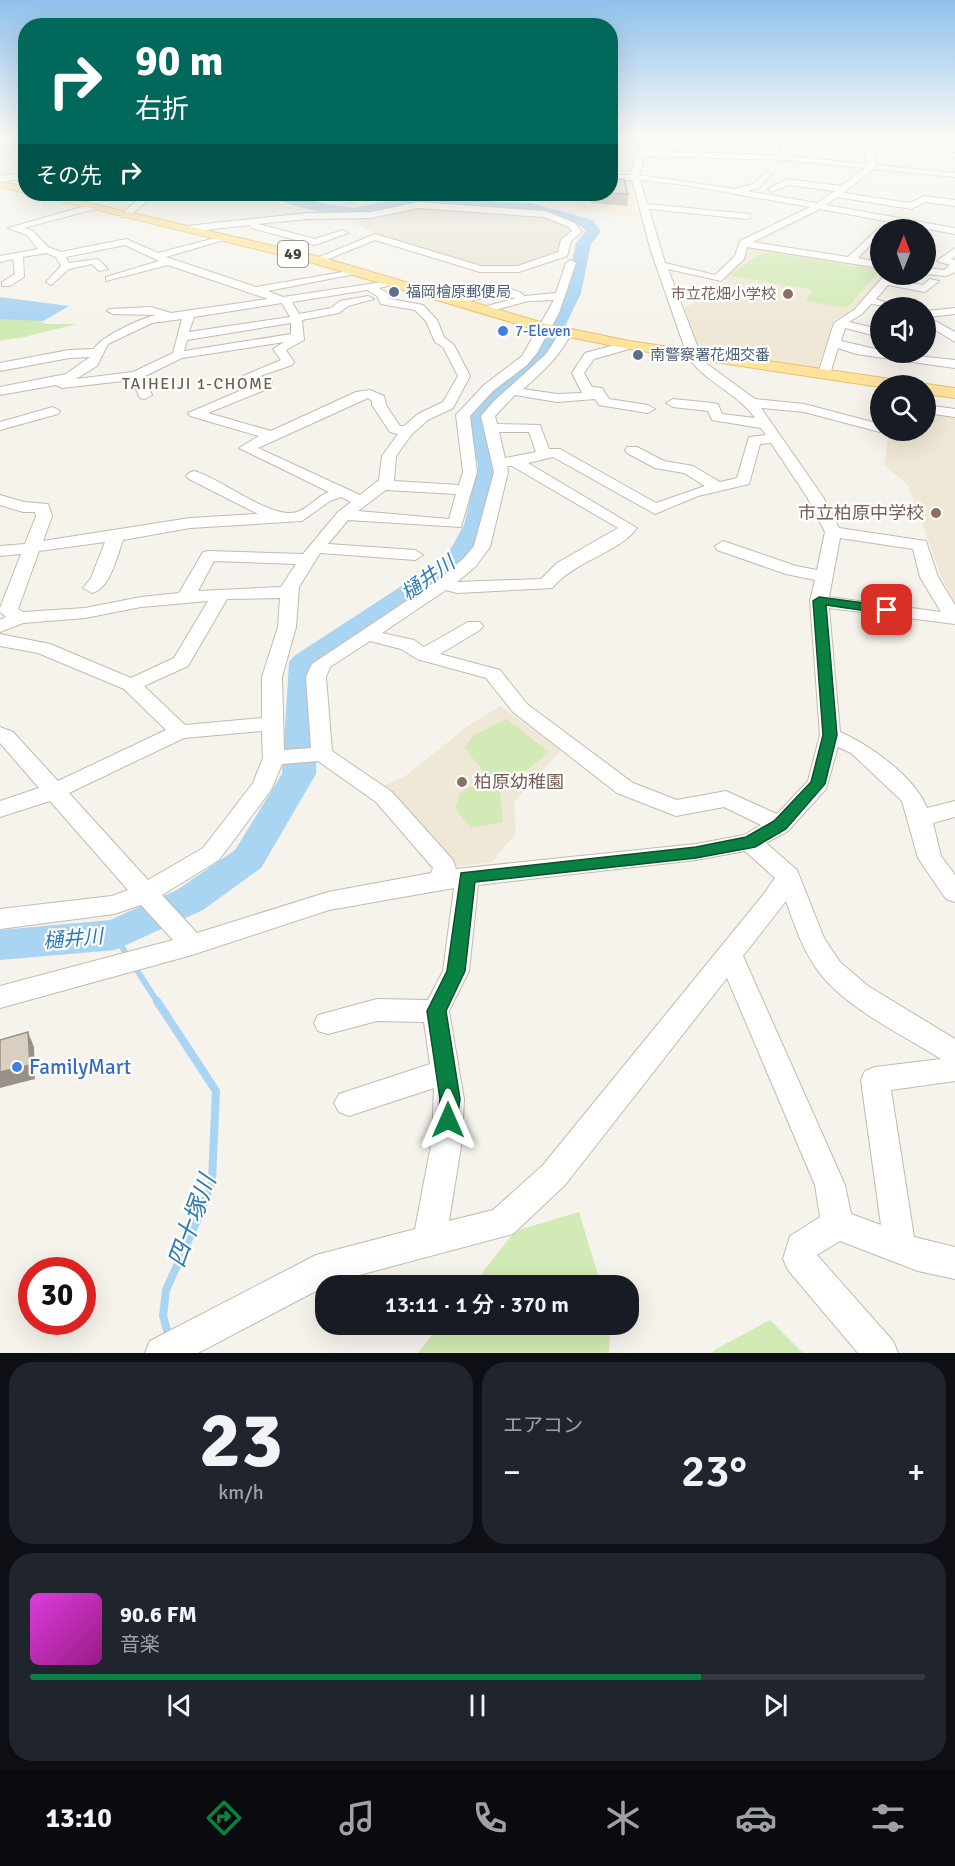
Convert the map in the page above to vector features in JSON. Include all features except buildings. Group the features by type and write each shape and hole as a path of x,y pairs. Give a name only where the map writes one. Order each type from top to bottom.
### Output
{"main road":[{"name":"49","path":"66,201 317,260 376,284 454,301 544,328 629,345 870,381"},
{"path":"936,390 955,393"}],"street":[{"path":"0,998 187,938 328,901 454,878 696,852 750,842 780,825 818,784 830,735 819,601 823,576 831,554 833,532 815,497 751,403 698,363 693,355 661,265 651,215 644,198"},
{"path":"782,198 885,219"},
{"path":"743,243 818,207 830,198"},
{"path":"870,198 911,206 924,199 951,203"},
{"path":"125,215 141,201"},
{"path":"933,211 951,203"},
{"path":"188,229 293,217 371,215 418,205 546,214 572,225 577,232 566,240 563,254 519,269 497,270 480,269 375,237 319,228 293,217"},
{"path":"92,207 13,228 30,233 46,250 60,255 126,242 168,262 286,301 296,319 298,336 298,340 279,349 288,362 249,376 267,384 195,413 273,436"},
{"path":"651,215 708,212 747,216"},
{"path":"693,225 708,212"},
{"path":"242,223 315,242 344,233"},
{"path":"936,228 955,231"},
{"path":"156,257 224,237"},
{"path":"317,260 375,237"},
{"path":"851,260 870,241"},
{"path":"661,265 683,268 717,279 740,257 743,243"},
{"path":"743,243 870,263"},
{"path":"0,248 15,256 20,275 6,284"},
{"path":"0,259 46,250"},
{"path":"936,272 946,273 954,268 942,261 955,251"},
{"path":"60,255 66,266"},
{"path":"66,266 94,261 103,269"},
{"path":"110,279 168,262"},
{"path":"344,515 455,524 470,472 464,415 490,386 524,361 540,342 544,328 569,275 571,262"},
{"path":"51,282 64,271 66,266"},
{"path":"258,290 317,279 376,284"},
{"path":"317,279 338,292"},
{"path":"0,391 81,371 92,365 96,353 104,342 127,333 149,320 168,315 286,301 376,284"},
{"path":"182,336 218,325 296,319 334,311 376,284"},
{"path":"0,919 114,905 149,897 211,854 262,785 274,758 272,677 287,627 290,592 311,553 344,515 384,485 390,465 389,456 407,431 423,417 448,405 464,376 448,345 440,339 431,320 420,306 385,302 376,284"},
{"path":"824,374 840,323 858,312 883,285"},
{"path":"914,285 925,288 929,285"},
{"path":"454,301 506,291 528,298"},
{"path":"484,310 528,298 560,296"},
{"path":"113,311 152,310 168,315"},
{"path":"936,313 955,311"},
{"path":"180,355 178,349 189,314"},
{"path":"840,323 870,330"},
{"path":"936,324 955,338"},
{"path":"444,584 458,588 546,584 556,570 614,541 629,528 507,462 489,428 488,416 498,402 552,357 566,332"},
{"path":"38,383 82,384 136,376 180,355 205,353 298,336"},
{"path":"834,343 856,350 955,364"},
{"path":"512,391 557,398 591,396 578,373 589,356 629,345"},
{"path":"0,367 69,354 96,353"},
{"path":"136,376 145,395"},
{"path":"588,390 597,391 604,402 648,409"},
{"path":"363,502 246,448 361,394 369,394 379,399 379,405 395,429 407,431"},
{"path":"673,403 713,407 717,417 769,432"},
{"path":"751,403 804,408 870,425"},
{"path":"936,410 955,413"},
{"path":"0,426 53,411"},
{"path":"489,428 535,428 544,455"},
{"path":"322,754 316,677 322,664 444,584 470,563 482,547 501,472 507,462 555,452 655,509 693,493 744,481 754,440 769,432"},
{"path":"633,450 660,465 688,469 718,487"},
{"path":"194,476 278,517"},
{"path":"384,485 465,490"},
{"path":"0,551 31,548 77,538 116,536 190,523 302,516 325,498 342,492"},
{"path":"0,500 23,507 42,507 44,516 8,610 20,618"},
{"path":"819,601 955,619 929,577 920,545 833,532"},
{"path":"92,588 99,579 116,536"},
{"path":"723,546 792,570 823,576"},
{"path":"185,598 209,556 311,553 415,555"},
{"path":"0,626 20,618 85,613 185,598 221,594 290,592"},
{"path":"131,685 182,662 221,594"},
{"path":"424,655 474,626"},
{"path":"369,633 381,639 407,644 424,655 493,674 520,708 625,788 676,808 726,799 780,825"},
{"path":"0,640 43,648 131,685 180,732"},
{"path":"0,809 55,792 180,732 272,724"},
{"path":"0,734 6,737 187,938"},
{"path":"830,735 858,748 912,797 930,858 955,893"},
{"path":"274,758 322,754 384,797 454,878 456,971 436,1011 450,1099 447,1140 429,1242"},
{"path":"920,818 955,809"},
{"path":"750,842 789,876 813,941 831,969 859,994 955,1053"},
{"path":"162,1353 328,1267 502,1223 554,1174 772,902 789,876"},
{"path":"730,955 830,1185 837,1224"},
{"path":"328,1023 376,1010 436,1011"},
{"path":"900,1248 875,1080 955,1069"},
{"path":"349,1103 446,1072"},
{"path":"837,1224 900,1248 955,1263"},
{"path":"837,1224 801,1247 799,1259 881,1353"}],"shaded area":[{"path":"618,198 633,198 637,213 643,214 644,217 614,217 604,210 581,209 545,201 618,201"},
{"path":"409,207 544,215 570,225 573,232 560,252 521,267 481,266 377,234 343,218"},
{"name":"市立花畑小学校","path":"746,244 870,264 870,285 879,285 854,311 834,320 818,369 712,353 698,348 685,308 727,281 722,279"},
{"name":"市立柏原中学校","path":"936,412 955,415 955,602 943,581 908,485 884,465 888,441 936,441"},
{"name":"柏原幼稚園","path":"500,706 561,750 514,802 516,833 492,862 452,867 381,787 404,777 468,726"}],"green space":[{"path":"765,252 870,268 870,282 847,308 806,301 813,290 728,275"},
{"path":"0,316 36,318 46,324 77,324 0,341"},
{"path":"506,719 549,752 500,792 503,822 471,828 455,809 460,792 488,778 464,747 475,735"},
{"path":"579,1212 598,1275 481,1275 515,1231"},
{"path":"770,1320 803,1353 713,1353 714,1350"},
{"path":"432,1335 610,1335 609,1353 418,1353"}],"water":[{"path":"0,297 69,306 43,321 0,319"}],"waterway":[{"name":"樋井川","path":"0,945 115,935 190,900 248,859 299,774 304,662 456,562 476,525 489,465 477,416 494,394 550,346 557,324 573,293 584,243 594,231 588,223 575,218 530,207 403,202 354,212 325,208 300,201"},
{"name":"四十塚川","path":"115,935 128,957"},
{"name":"四十塚川","path":"133,964 158,1003"},
{"name":"四十塚川","path":"157,1001 216,1091 212,1180 201,1212 166,1290 163,1316 169,1337"}],"place":[{"name":"福岡檜原郵便局","path":"394,292"},
{"name":"市立花畑小学校","path":"788,294"},
{"name":"7-Eleven","path":"503,331"},
{"name":"南警察署花畑交番","path":"638,355"},
{"name":"市立柏原中学校","path":"936,513"},
{"name":"柏原幼稚園","path":"462,782"},
{"name":"FamilyMart","path":"17,1067"}],"district":[{"name":"TAIHEIJI 1-CHOME","path":"198,384"}],"route":[{"path":"448,1120 450,1099 436,1011 456,971 467,877 696,852 750,842 780,825 818,784 830,735 824,684 819,601 887,610"}]}
